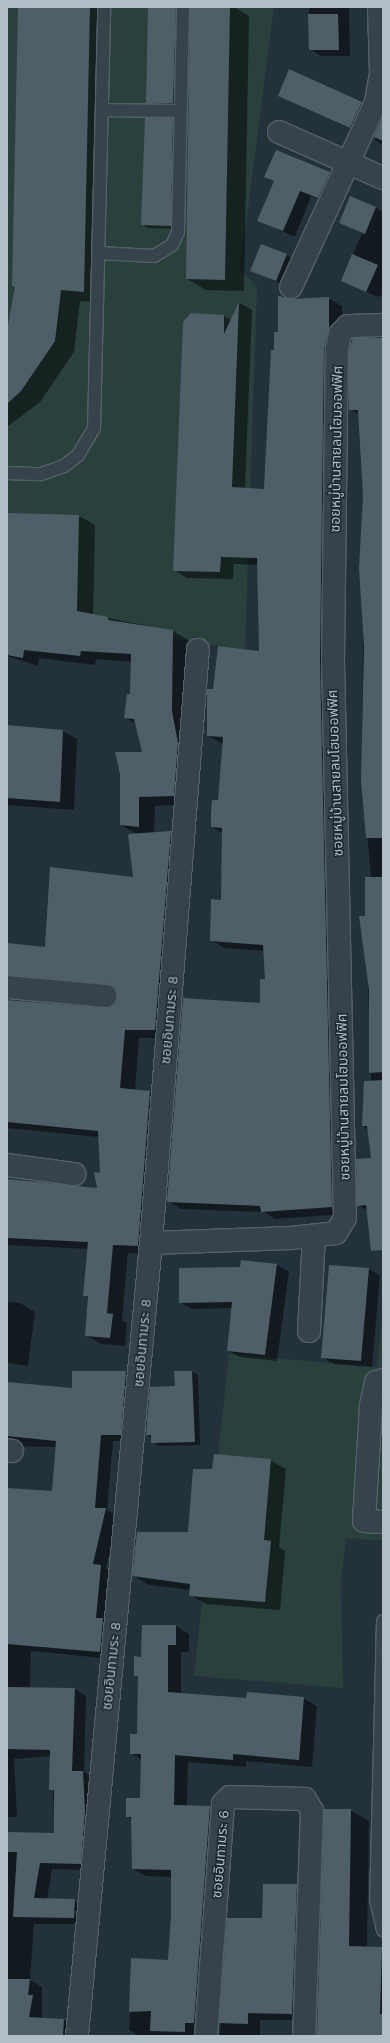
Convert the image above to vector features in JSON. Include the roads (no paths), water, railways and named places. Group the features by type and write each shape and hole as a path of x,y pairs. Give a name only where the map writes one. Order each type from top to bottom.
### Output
{"street":[{"path":"292,287 349,163 379,91 379,7"},
{"path":"279,132 383,178"},
{"name":"ซอยหมู่บ้านสายลมโฮมออฟฟิศ","path":"151,1242 314,1236 336,1233 345,1218 333,661 337,349 340,334 348,326 383,325"},
{"name":"ซอยอินทามระ 8","path":"77,2036 151,1242 198,650"},
{"path":"7,987 106,996"},
{"path":"7,1165 74,1174"},
{"path":"309,1331 314,1236"},
{"path":"374,1521 371,1406 376,1382 383,1380"},
{"name":"ซอยอินทามระ 6","path":"206,2036 223,1804 230,1797 305,1799 312,1811 304,2036"}],"lane":[{"path":"7,473 41,474 64,466 90,440 94,428 104,7"},
{"path":"99,253 154,256 172,245 178,232 183,7"},
{"path":"102,110 180,111"},
{"path":"383,1621 376,1900 383,1930"}]}
